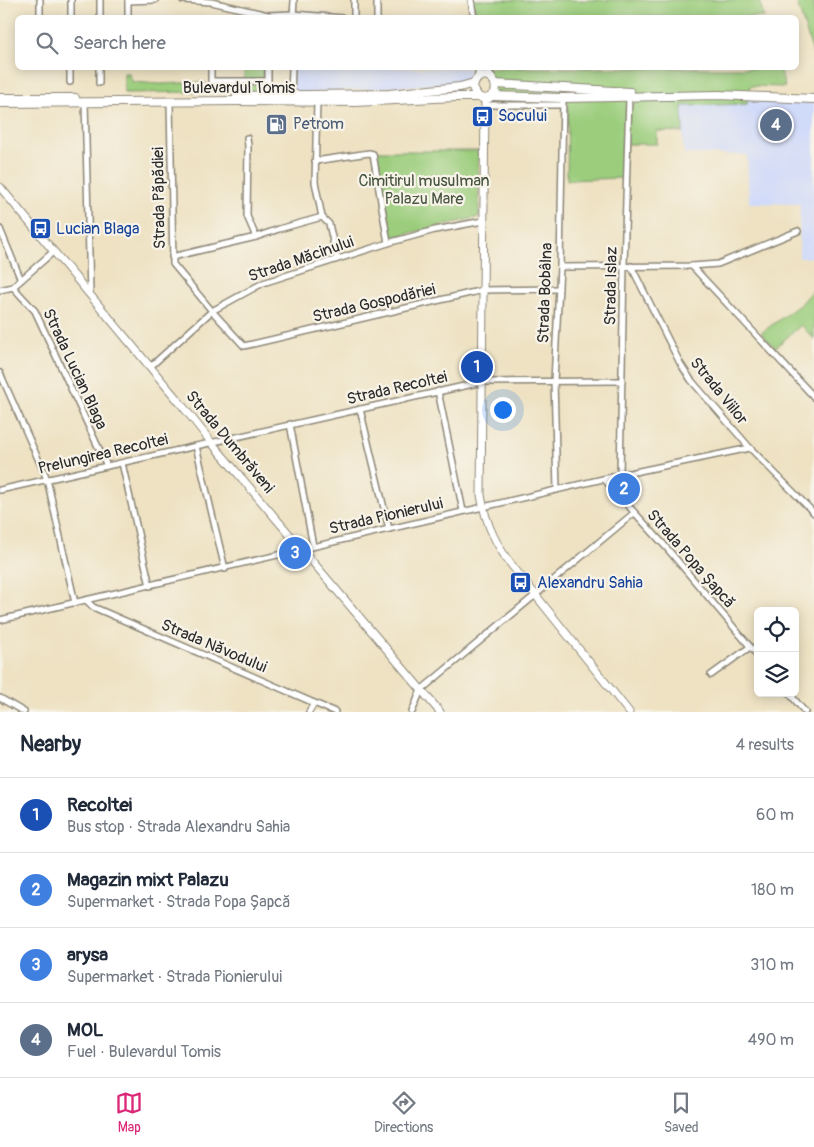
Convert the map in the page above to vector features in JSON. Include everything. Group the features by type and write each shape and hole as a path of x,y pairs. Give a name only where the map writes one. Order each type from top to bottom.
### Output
{"main road":[{"path":"814,94 718,90 631,92 494,81 487,76 482,76 475,81 473,88 482,101 493,96 563,101 718,95 814,99"},
{"name":"Bulevardul Tomis","path":"0,98 389,94 460,87 475,81"},
{"path":"493,96 496,92 494,81"},
{"name":"Bulevardul Tomis","path":"0,104 482,101"}],"street":[{"path":"40,0 40,15"},
{"path":"71,0 71,15"},
{"path":"100,0 100,15"},
{"path":"128,15 128,1 154,0"},
{"path":"183,0 211,1 264,15"},
{"path":"293,15 294,0"},
{"path":"354,0 354,15"},
{"path":"377,0 377,15"},
{"path":"471,0 474,15"},
{"path":"70,70 70,82"},
{"path":"99,70 99,83"},
{"path":"212,70 211,81 268,81 268,70"},
{"path":"291,96 292,70"},
{"path":"475,81 478,70"},
{"path":"489,70 494,81"},
{"name":"Strada Islaz","path":"620,475 629,97"},
{"path":"563,101 482,101 484,221 480,494 482,507 492,537 535,595 630,712"},
{"name":"Strada Bobâlna","path":"557,490 554,381 560,266 563,101"},
{"path":"85,102 90,295"},
{"name":"Strada Păpădiei","path":"170,102 173,264 212,311"},
{"path":"317,102 315,182 322,218 329,224 337,259"},
{"path":"247,138 248,216 256,237"},
{"path":"315,161 374,154 388,243"},
{"name":"Strada Dumbrăveni","path":"0,187 211,442 440,712"},
{"path":"172,257 256,237 322,218"},
{"name":"Strada Măcinului","path":"150,367 212,311 263,283 388,243 435,230 484,221"},
{"path":"0,229 21,280"},
{"path":"560,266 692,266 718,264 798,231"},
{"path":"0,290 13,287 54,252"},
{"name":"Strada Viilor","path":"632,266 680,363 691,380 750,448 814,513"},
{"path":"692,266 814,396"},
{"name":"Strada Lucian Blaga","path":"13,287 35,312 106,466"},
{"name":"Strada Gospodăriei","path":"212,311 244,346 483,290 558,289"},
{"path":"0,373 47,480 74,603"},
{"name":"Strada Recoltei","path":"211,442 482,382 622,381"},
{"path":"438,391 463,511"},
{"path":"360,409 389,529"},
{"path":"290,424 313,546"},
{"name":"Prelungirea Recoltei","path":"0,490 211,442"},
{"path":"196,446 225,568"},
{"name":"Strada Pionierului","path":"0,620 463,511 620,475 750,448"},
{"path":"122,463 150,586"},
{"name":"Strada Popa Șapcă","path":"604,479 665,546 755,652"},
{"path":"412,712 421,690 634,513"},
{"name":"Strada Năvodului","path":"86,600 93,607 335,712"},
{"path":"711,675 750,646"},
{"path":"792,697 805,712"},
{"path":"0,698 24,712"},
{"path":"309,712 314,703"}],"shaded area":[{"path":"293,70 469,70 470,82 292,94"},
{"path":"748,99 814,103 814,257 799,258 800,204 749,203 747,155 684,154 681,106 747,104"}],"green space":[{"path":"473,0 759,0 763,15 476,15"},
{"path":"796,0 814,0 814,56"},
{"path":"244,70 263,70 263,78 261,80 244,80"},
{"path":"485,70 780,70 785,87 750,86 747,104 682,106 683,132 657,131 657,144 625,144 623,178 567,180 568,102 490,102"},
{"path":"124,73 129,73 133,82 160,84 205,82 206,85 268,85 269,87 278,87 278,83 287,83 287,89 285,91 124,93"},
{"name":"Cimitirul musulman Palazu Mare","path":"377,151 478,151 479,217 392,237"},
{"path":"814,289 814,339 801,325 775,348 761,333 802,303"}],"place":[{"name":"Socului","path":"482,116"},
{"name":"Petrom","path":"277,124"},
{"name":"MOL","path":"776,125"},
{"name":"Lucian Blaga","path":"40,229"},
{"name":"Recoltei","path":"477,367"},
{"name":"Magazin mixt Palazu","path":"624,489"},
{"name":"arysa","path":"295,553"},
{"name":"Alexandru Sahia","path":"521,583"}]}
